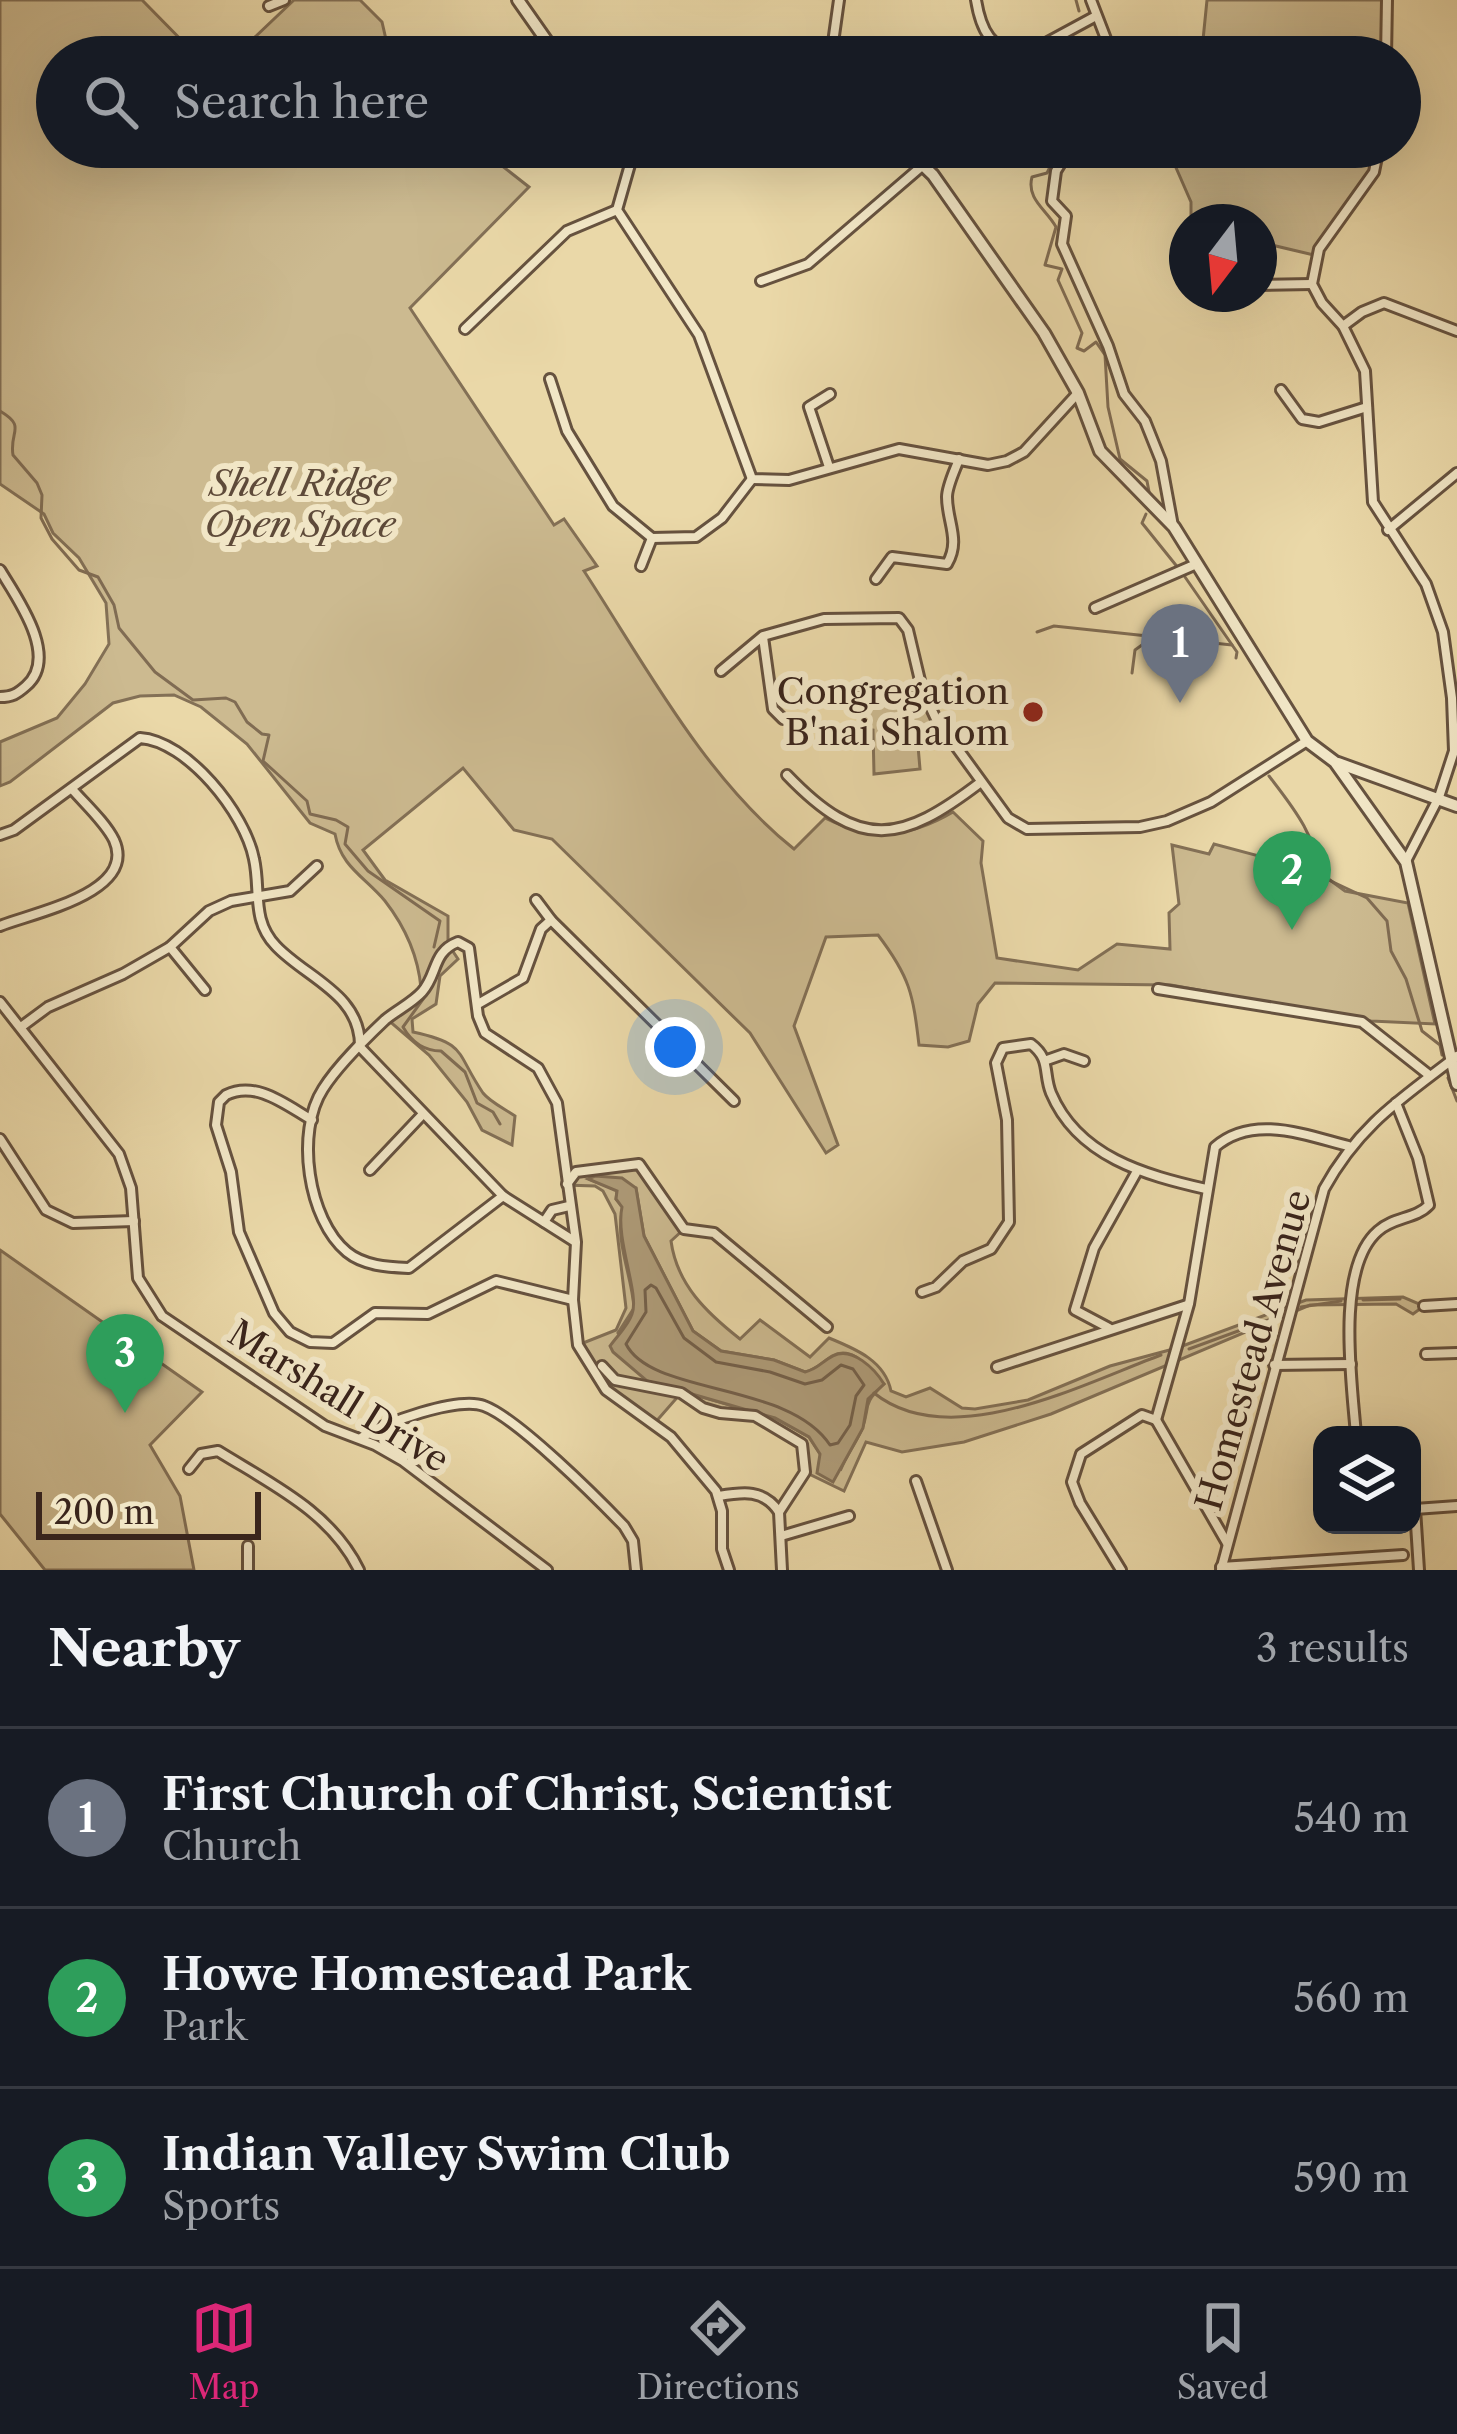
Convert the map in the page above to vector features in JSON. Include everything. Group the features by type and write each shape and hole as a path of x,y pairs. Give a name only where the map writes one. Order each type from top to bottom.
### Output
{"street":[{"path":"269,6 284,0"},
{"path":"518,0 543,36"},
{"path":"834,36 839,0"},
{"path":"976,0 988,36"},
{"path":"1091,0 1104,36"},
{"path":"1386,36 1387,0"},
{"path":"1059,36 1096,16"},
{"path":"629,168 617,210 699,335 752,479"},
{"path":"760,281 808,264 920,168"},
{"path":"924,168 1044,334 1078,393 1100,452 1174,527"},
{"path":"1057,168 1052,201 1066,216 1062,244 1124,394 1145,421 1160,461 1174,527 1307,741 1335,762 1406,862 1457,1084"},
{"path":"1374,168 1319,249 1312,284 1366,371 1372,502 1426,584 1442,632 1454,752 1439,796 1406,862"},
{"path":"465,329 567,231 617,210"},
{"path":"1277,285 1312,284"},
{"path":"1342,326 1384,303 1457,331"},
{"path":"550,380 567,431 613,506 652,538 696,537 722,518 752,479"},
{"path":"1281,390 1301,419 1319,422 1367,407"},
{"path":"752,479 789,480 899,449 988,465 1024,452 1078,393"},
{"path":"829,467 809,407 830,394"},
{"path":"877,579 892,556 947,564 952,558 954,525 947,496 959,459"},
{"path":"1388,530 1457,473"},
{"path":"641,566 652,538"},
{"path":"1095,608 1194,565"},
{"path":"0,570 36,641 40,662 33,680 12,697 0,697"},
{"path":"721,671 763,636 824,619 899,618 908,630 922,688 936,718 1008,818 1027,829 1141,827 1167,821 1211,802 1307,741"},
{"path":"763,636 773,709 783,719"},
{"path":"0,835 14,830 140,738 160,739 185,756 235,812 254,858 261,926 277,947 320,977 352,1012 360,1048 503,1196 576,1242"},
{"path":"1335,762 1457,806"},
{"path":"787,775 825,813 846,824 881,831 910,827 939,815 982,782"},
{"path":"0,926 96,889 112,873 114,841 72,789"},
{"path":"21,1027 48,1007 170,947 208,911 231,901 290,891 317,866"},
{"path":"536,899 551,920 734,1101"},
{"path":"477,1005 524,978 541,929 551,920"},
{"path":"503,1196 409,1268 377,1266 349,1255 325,1227 307,1167 312,1120 322,1089 386,1019 424,991 433,964 446,947 458,942 469,948 485,1033 538,1068 557,1103 576,1242 573,1300 578,1345 606,1390 671,1437 719,1496 722,1549 729,1570"},
{"path":"170,947 205,990"},
{"path":"1158,989 1362,1022 1429,1076"},
{"name":"Marshall Drive","path":"0,1002 111,1139 131,1188 138,1277 162,1316 314,1419 403,1461 548,1570"},
{"path":"922,1292 936,1287 963,1261 991,1249 1010,1222 998,1056 1003,1048 1031,1043 1047,1060 1048,1088 1064,1118 1094,1147 1136,1173 1206,1190"},
{"path":"1047,1060 1064,1054 1084,1061"},
{"name":"Homestead Avenue","path":"1221,1568 1316,1207 1348,1146 1454,1059"},
{"path":"312,1120 272,1096 248,1089 226,1094 216,1113 231,1172 238,1232 274,1313 290,1332 310,1342 333,1343 375,1313 428,1315 496,1281 573,1300"},
{"path":"1355,1426 1349,1304 1367,1246 1376,1232 1429,1205 1418,1158 1396,1102"},
{"path":"370,1170 423,1114"},
{"path":"1156,1420 1189,1304 1215,1147 1248,1130 1268,1128 1348,1146"},
{"path":"0,1139 35,1197 56,1216 74,1223 134,1221"},
{"path":"566,1185 575,1172 639,1164 684,1229 714,1233 827,1327"},
{"path":"1108,1328 1075,1310 1094,1248 1136,1173"},
{"path":"544,1222 552,1210 569,1206"},
{"path":"998,1367 1189,1304"},
{"path":"1424,1306 1457,1304"},
{"path":"1426,1354 1457,1353"},
{"path":"1274,1365 1351,1364"},
{"path":"602,1366 615,1380 680,1393 720,1413 755,1416 802,1444 806,1472 779,1512 782,1570"},
{"path":"360,1439 458,1404 490,1409 624,1526 634,1540 636,1570"},
{"path":"1121,1570 1072,1482 1081,1454 1142,1415 1156,1420 1227,1543"},
{"path":"189,1469 205,1451 218,1451 312,1510 349,1548 359,1570"},
{"path":"916,1481 947,1570"},
{"path":"719,1496 758,1494 779,1512"},
{"path":"1419,1570 1415,1509 1457,1506"},
{"path":"782,1536 849,1516"},
{"path":"248,1546 248,1570"},
{"path":"1221,1568 1403,1556"}],"green space":[{"name":"Shell Ridge Open Space","path":"0,0 142,0 177,36 36,36 36,168 505,168 529,187 410,308 554,525 564,519 597,566 584,571 679,719 732,789 794,849 825,818 858,830 890,833 921,827 953,812 983,841 981,863 997,958 1078,970 1117,944 1170,949 1169,913 1179,904 1172,845 1209,854 1214,844 1319,872 1345,891 1408,903 1435,1024 1371,1021 1171,985 995,983 978,1004 969,1041 948,1047 919,1045 908,987 878,935 826,937 794,1026 838,1145 826,1153 750,1033 552,839 514,830 463,768 363,850 385,880 448,916 448,944 458,959 440,976 436,1004 412,1019 413,1032 452,1046 483,1093 515,1116 512,1145 482,1130 467,1102 429,1055 388,1020 421,988 414,953 392,911 348,863 335,834 310,823 247,744 201,707 174,695 113,703 0,786 0,742 57,718 109,644 106,603 79,558 53,533 44,514 0,484"},
{"path":"294,0 360,0 382,22 385,36 256,36"},
{"path":"1207,0 1387,0 1386,36 1203,36"},
{"path":"1176,168 1375,168 1318,256 1277,246 1277,204 1191,204"},
{"path":"854,690 917,693 945,742 918,746 920,769 874,774 873,730 865,729"},
{"path":"639,1164 684,1229 671,1241 687,1284 705,1308 740,1339 760,1320 810,1357 829,1338 876,1364 891,1391 906,1397 930,1388 962,1408 1028,1400 1110,1366 1177,1348 1306,1300 1403,1297 1424,1306 1413,1314 1396,1304 1310,1305 1051,1414 964,1442 902,1452 866,1442 844,1491 805,1472 802,1444 755,1416 720,1413 681,1393 653,1425 619,1403 578,1345 616,1330 626,1308 615,1214 603,1191 595,1186 566,1185 576,1172","holes":["589,1179 636,1188 644,1236 693,1331 721,1351 774,1360 805,1372 847,1353 884,1384 869,1403 841,1469 820,1454 809,1437 775,1418 660,1385 618,1333 634,1308 622,1245 623,1207 616,1199 617,1190"]},
{"path":"0,1250 202,1392 150,1445 180,1496 194,1570 45,1570 0,1514"}],"water":[{"path":"622,1178 636,1188 644,1236 693,1331 721,1351 774,1360 805,1372 833,1356 848,1354 880,1378 884,1384 868,1399 863,1428 833,1482 817,1473 820,1454 809,1437 775,1418 647,1381 613,1352 610,1346 632,1314 633,1293 617,1191 588,1179"}],"waterway":[{"path":"1076,0 1079,11"},
{"path":"1050,168 1032,177 1031,185 1056,227 1045,265 1062,269 1058,280 1082,333 1077,348 1084,351 1096,342 1105,355 1108,407 1120,459 1147,481 1150,497"},
{"path":"0,411 13,421 13,455 37,483 42,495 41,518 52,539 79,570 98,577 114,605 119,628 155,672 193,700 235,702 247,722 269,735 263,761 307,801 310,814 348,827 345,844 368,871 440,921 434,947"},
{"path":"1146,514 1142,523 1179,569"},
{"path":"1185,577 1237,652 1236,658"},
{"path":"1037,632 1054,626 1232,645"},
{"path":"1132,673 1135,650 1153,637"},
{"path":"1269,776 1308,835 1316,874 1367,898 1387,921 1391,951 1406,979 1422,1031 1440,1045 1442,1055"},
{"path":"426,995 403,1027 419,1044 441,1051 465,1072 477,1103 493,1112 500,1124"},
{"path":"1448,1078 1457,1101"},
{"path":"1363,1300 1400,1299"},
{"path":"1301,1307 1341,1301"},
{"path":"1189,1349 1279,1316"},
{"path":"874,1393 905,1410 940,1417 977,1415 1056,1396 1161,1355"}],"place":[{"name":"First Church of Christ, Scientist","path":"1180,703"},
{"name":"Congregation B'nai Shalom","path":"1033,712"},
{"name":"Howe Homestead Park","path":"1292,930"},
{"name":"Indian Valley Swim Club","path":"125,1413"}]}
